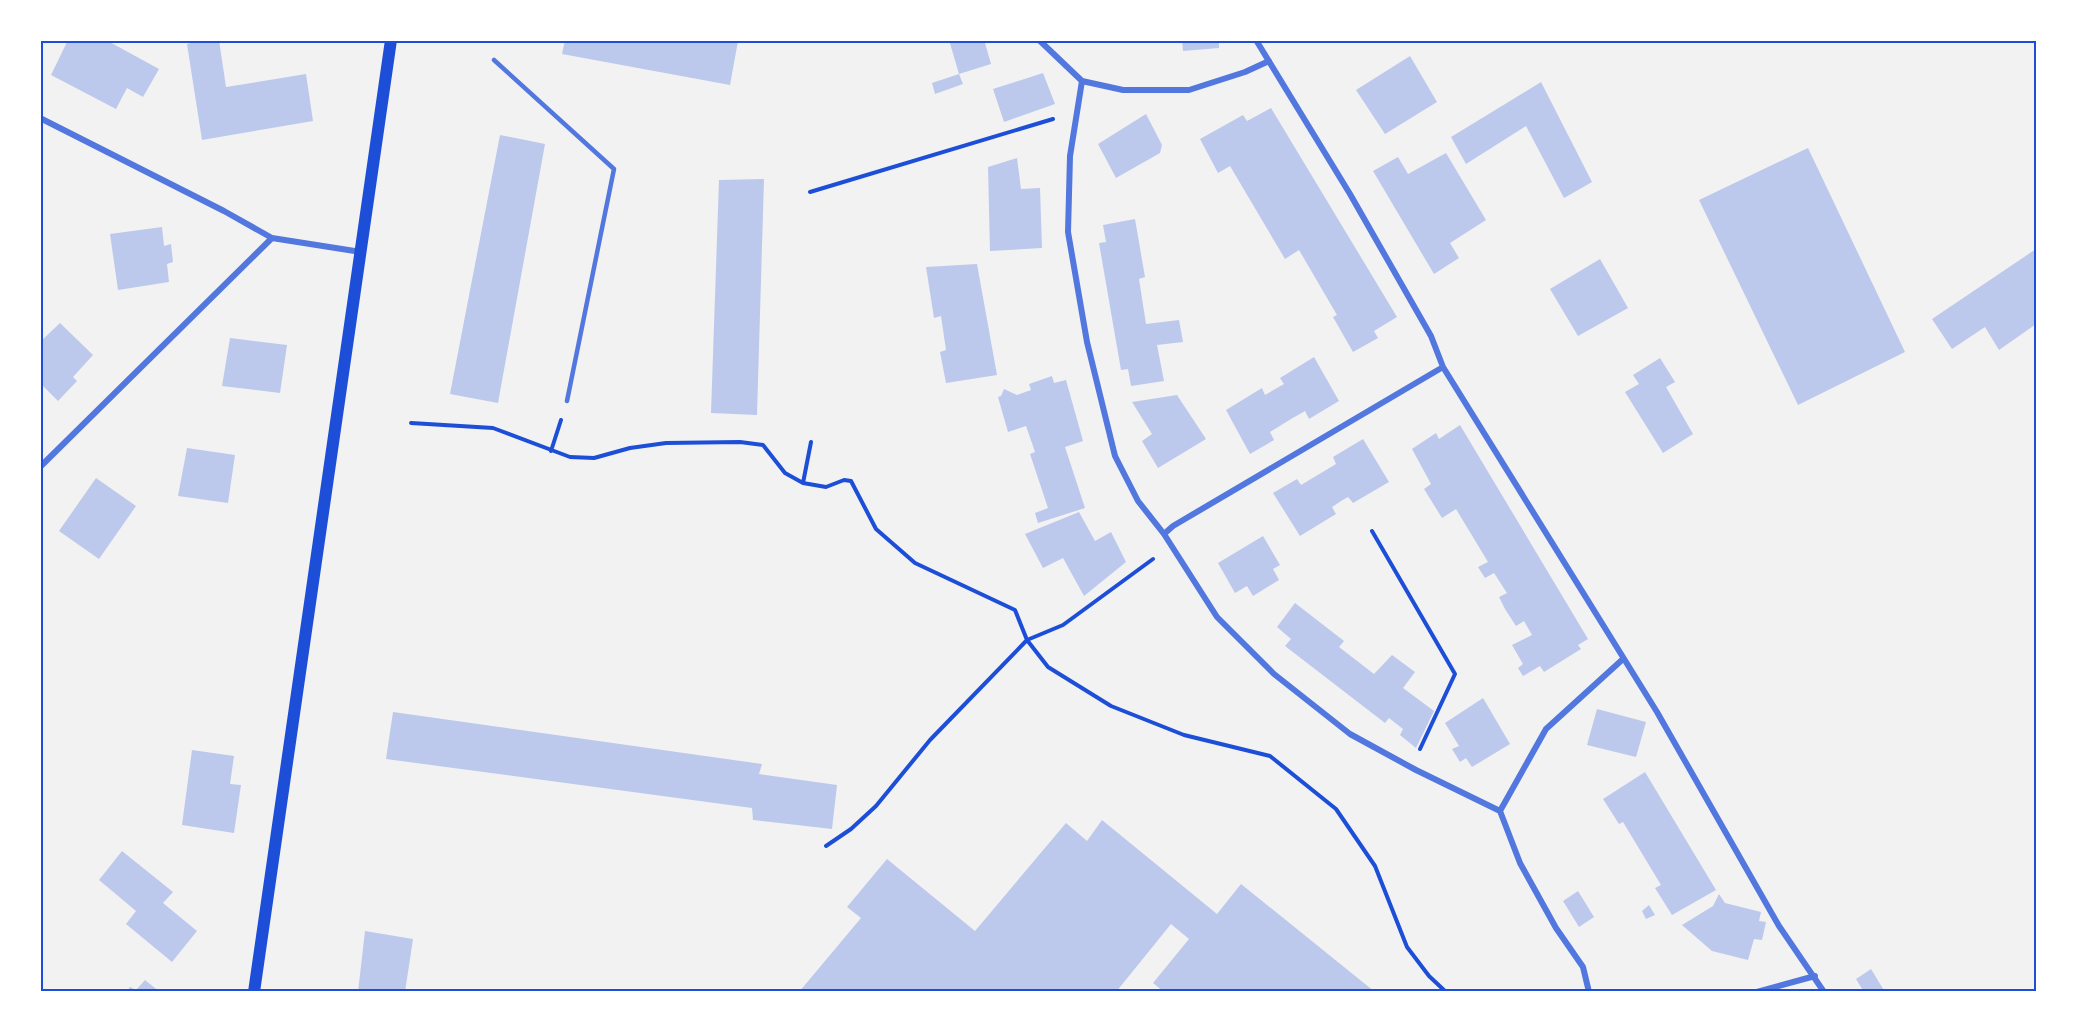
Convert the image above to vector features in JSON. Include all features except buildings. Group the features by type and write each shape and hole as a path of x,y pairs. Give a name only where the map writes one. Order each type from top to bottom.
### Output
{"main road":[{"path":"254,992 391,40"}],"street":[{"path":"1039,40 1082,81 1123,90 1189,90 1245,72 1269,61"},
{"path":"1256,40 1350,194 1431,336 1443,367 1657,712 1779,926 1824,992"},
{"path":"1082,81 1070,156 1068,232 1087,342 1115,456 1138,501 1164,534 1217,617 1274,674 1350,734 1411,768 1500,811 1520,863 1556,928 1583,967 1589,992"},
{"path":"40,118 272,238 362,252"},
{"path":"40,467 272,238"},
{"path":"1164,534 1173,526 1443,367"},
{"path":"1500,811 1546,729 1623,659"},
{"path":"1757,992 1815,976"}],"lane":[{"path":"494,60 614,169 567,401"}],"path":[{"path":"810,192 1077,111"},
{"path":"551,451 567,401"},
{"path":"411,423 493,428 570,458 594,458 630,448 666,443 763,444 785,473 803,483 826,487 844,480 851,481 876,529 915,563 1015,610 1027,640 1048,667 1111,706 1184,735 1270,756 1336,808 1375,866 1407,947 1429,976 1446,992"},
{"path":"803,483 811,442"},
{"path":"1372,531 1455,674 1411,768"},
{"path":"826,846 851,829 876,806 930,740 1027,640 1063,625 1125,580 1156,556 1164,534"}]}
